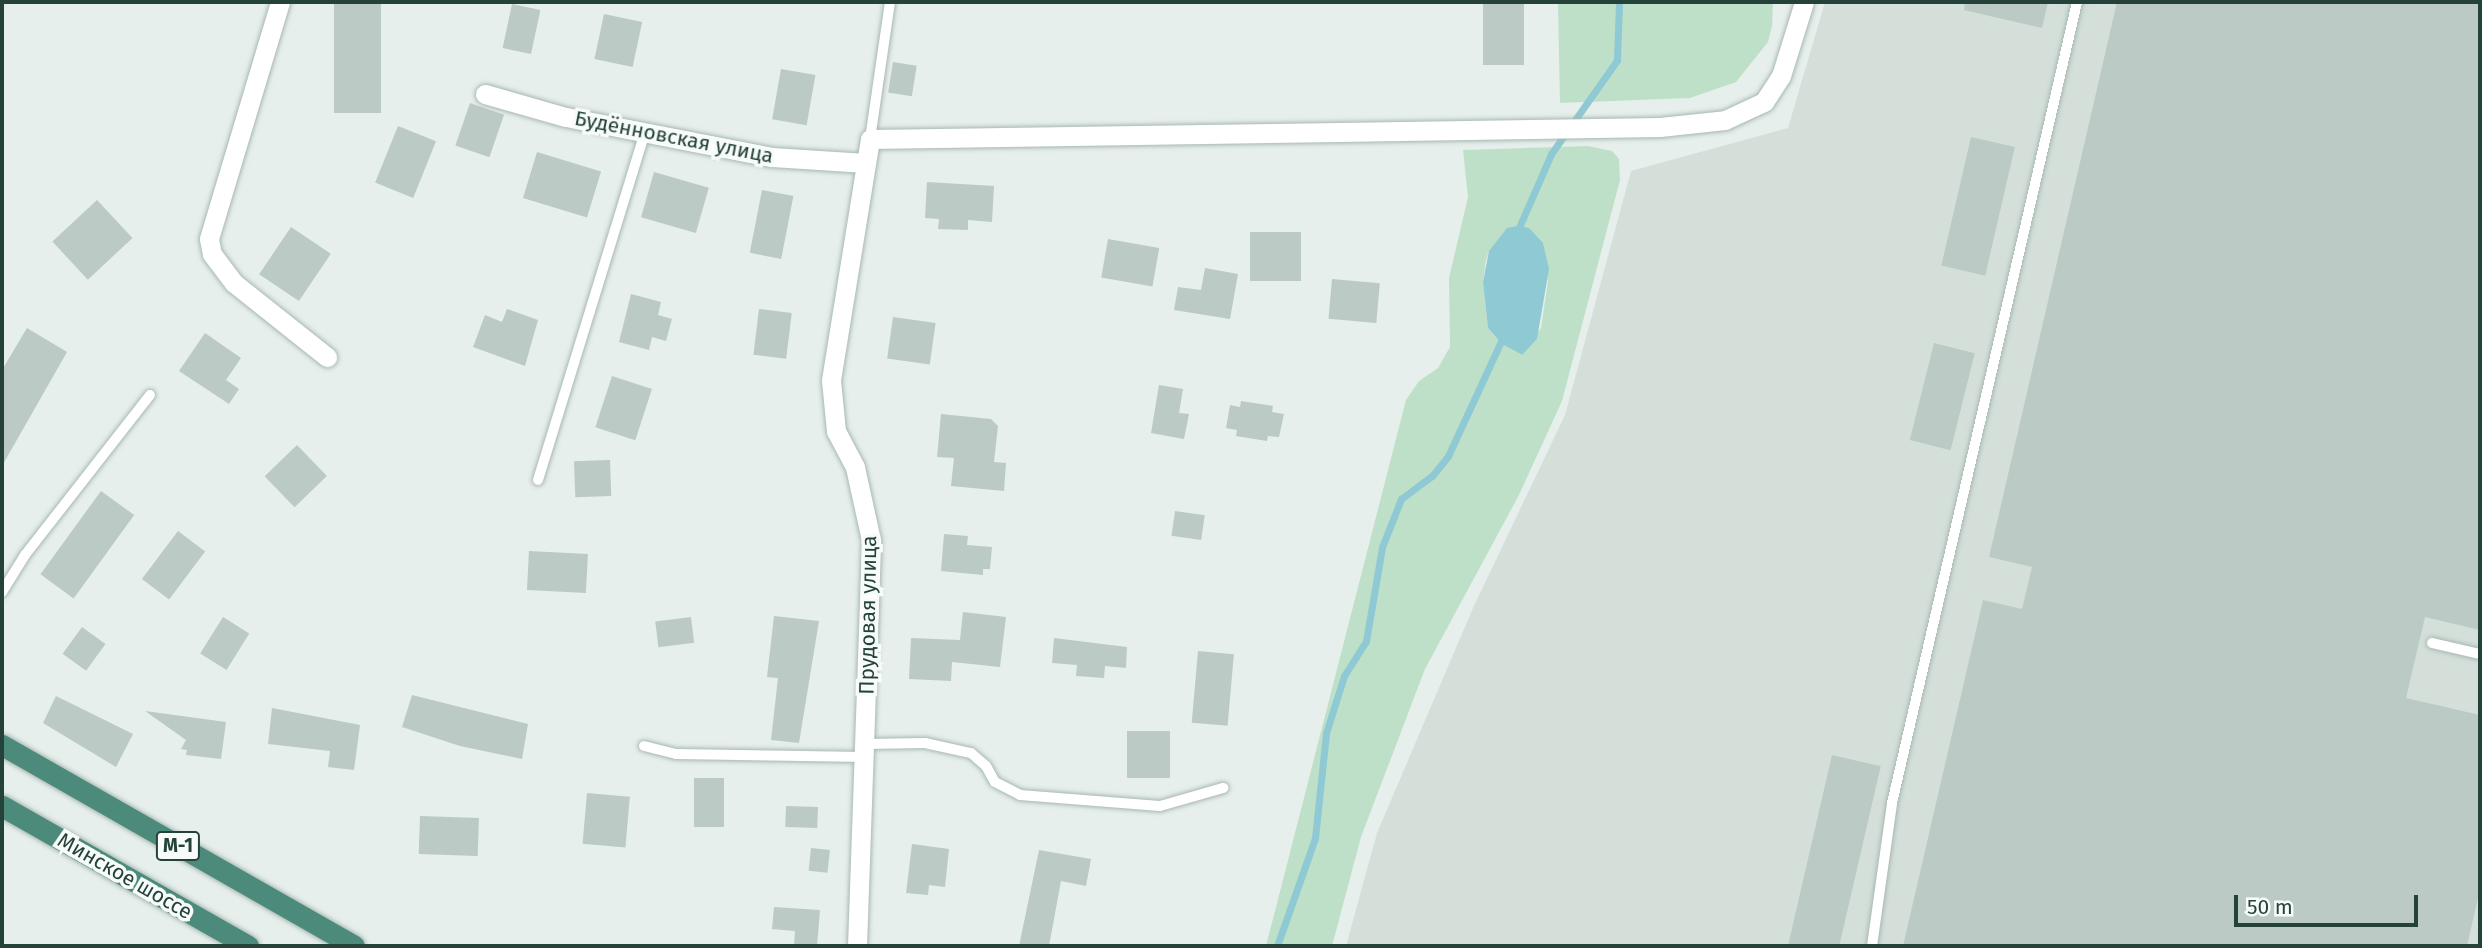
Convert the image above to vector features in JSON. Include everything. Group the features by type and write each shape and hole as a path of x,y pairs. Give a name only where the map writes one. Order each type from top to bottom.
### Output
{"highway":[{"name":"М-1","path":"2,745 354,946"},
{"name":"Минское шоссе","path":"2,806 248,946"}],"street":[{"path":"280,2 209,239 212,254 234,283 327,357"},
{"path":"870,139 1660,127 1725,120 1764,102 1781,76 1804,2"},
{"name":"Будённовская улица","path":"485,94 645,132 772,157 866,163"},
{"name":"Прудовая улица","path":"857,946 866,750 871,540 855,467 836,431 831,406 870,139"}],"lane":[{"name":"Прудовая улица","path":"870,139 890,2"},
{"path":"1872,946 1892,803 2077,2"},
{"path":"538,480 645,132"},
{"path":"2,592 24,555 150,395"},
{"path":"2432,643 2480,654"},
{"path":"644,746 676,754 866,750 925,743 971,752 986,766 995,782 1020,795 1160,806 1223,788"}],"shaded area":[{"path":"1825,2 2480,2 2480,946 1346,946 1377,833 1473,608 1565,415 1631,171 1788,128"}],"green space":[{"path":"1558,2 1773,2 1772,26 1768,42 1736,82 1690,98 1560,103"},
{"path":"1588,146 1612,151 1619,159 1620,180 1562,401 1519,495 1425,669 1361,837 1332,946 1266,946 1406,400 1419,381 1438,368 1450,347 1449,278 1468,197 1463,150","holes":["1543,243 1548,281 1541,328 1522,355 1502,344 1488,328 1483,282 1489,251"]}],"water":[{"path":"1507,228 1529,228 1543,243 1549,269 1537,339 1522,355 1502,344 1488,328 1483,282 1489,251"}],"building":[{"path":"334,2 381,2 381,113 334,113"},
{"path":"1483,2 1524,2 1524,65 1483,65"},
{"path":"1965,2 2048,2 2042,28 1964,10"},
{"path":"2117,2 2480,2 2480,630 2425,617 2406,698 2480,715 2480,889 2467,946 1903,946 1983,600 2022,609 2032,567 1989,557"},
{"path":"512,4 540,10 531,54 503,48"},
{"path":"604,14 642,22 633,67 594,59"},
{"path":"893,62 917,66 912,96 888,93"},
{"path":"781,69 815,75 807,125 772,119"},
{"path":"470,103 504,115 489,157 455,146"},
{"path":"398,126 436,141 413,198 375,183"},
{"path":"1971,137 2015,147 1985,276 1941,266"},
{"path":"537,152 601,172 587,217 523,198"},
{"path":"654,172 709,188 696,233 641,217"},
{"path":"927,182 994,186 992,222 968,220 968,230 938,229 939,219 925,218"},
{"path":"762,190 793,196 781,259 750,253"},
{"path":"97,200 132,238 88,280 52,242"},
{"path":"291,227 331,254 299,301 259,274"},
{"path":"1250,232 1301,232 1301,281 1250,281"},
{"path":"1108,239 1159,248 1152,286 1101,277"},
{"path":"1205,268 1238,274 1230,319 1174,310 1178,287 1201,290"},
{"path":"1332,279 1380,283 1376,323 1329,319"},
{"path":"631,294 661,302 658,315 672,319 666,341 652,337 649,350 619,342"},
{"path":"507,309 538,320 525,366 473,347 485,315 502,322"},
{"path":"759,309 792,313 786,359 753,355"},
{"path":"893,317 936,323 930,365 887,359"},
{"path":"27,328 67,352 2,466 2,370"},
{"path":"205,333 241,358 226,380 239,389 229,404 179,371"},
{"path":"1934,343 1975,353 1951,450 1910,440"},
{"path":"612,376 652,389 635,440 595,427"},
{"path":"1159,385 1183,389 1179,413 1189,414 1184,439 1151,433"},
{"path":"1241,401 1273,406 1272,412 1284,414 1279,437 1268,436 1267,441 1236,436 1237,430 1226,428 1230,405 1240,407"},
{"path":"941,414 991,419 998,426 994,462 1006,463 1004,491 951,486 954,458 937,457"},
{"path":"297,445 327,476 295,507 265,476"},
{"path":"610,460 611,496 575,497 574,461"},
{"path":"101,491 134,515 74,598 40,574"},
{"path":"1175,511 1205,515 1201,540 1172,536"},
{"path":"178,531 205,551 169,599 142,579"},
{"path":"944,534 968,536 967,545 992,547 990,569 983,569 983,575 941,571"},
{"path":"529,551 588,554 586,593 527,590"},
{"path":"963,612 1006,617 1000,667 952,662 951,681 909,679 911,638 960,640"},
{"path":"774,616 819,621 799,743 771,740 778,678 767,677"},
{"path":"223,617 249,633 227,670 200,653"},
{"path":"691,617 694,643 658,647 655,621"},
{"path":"82,627 105,644 86,671 63,654"},
{"path":"1054,638 1127,647 1126,668 1105,666 1104,678 1076,676 1077,665 1052,663"},
{"path":"1198,651 1234,654 1228,726 1192,723"},
{"path":"412,695 528,724 522,759 460,746 402,727"},
{"path":"56,696 133,734 116,767 43,723"},
{"path":"272,708 360,725 354,770 328,767 330,751 268,744"},
{"path":"145,711 226,722 221,759 186,755 187,750 181,749 186,740"},
{"path":"1127,731 1170,731 1170,778 1127,778"},
{"path":"1832,755 1881,766 1839,946 1788,946"},
{"path":"694,778 724,778 724,827 694,827"},
{"path":"587,793 630,797 625,848 583,844"},
{"path":"786,806 818,807 817,828 785,827"},
{"path":"420,816 479,818 478,856 419,854"},
{"path":"912,844 949,849 945,887 929,885 928,895 906,893"},
{"path":"811,848 830,850 827,873 809,871"},
{"path":"1039,850 1091,859 1086,886 1061,881 1049,946 1019,946"},
{"path":"774,907 820,910 817,946 794,946 795,931 772,929"}],"waterway":[{"path":"1517,232 1551,154 1617,60 1619,2"},
{"path":"1277,946 1315,838 1326,733 1344,676 1366,641 1382,547 1401,499 1432,476 1448,456 1503,337"}]}
